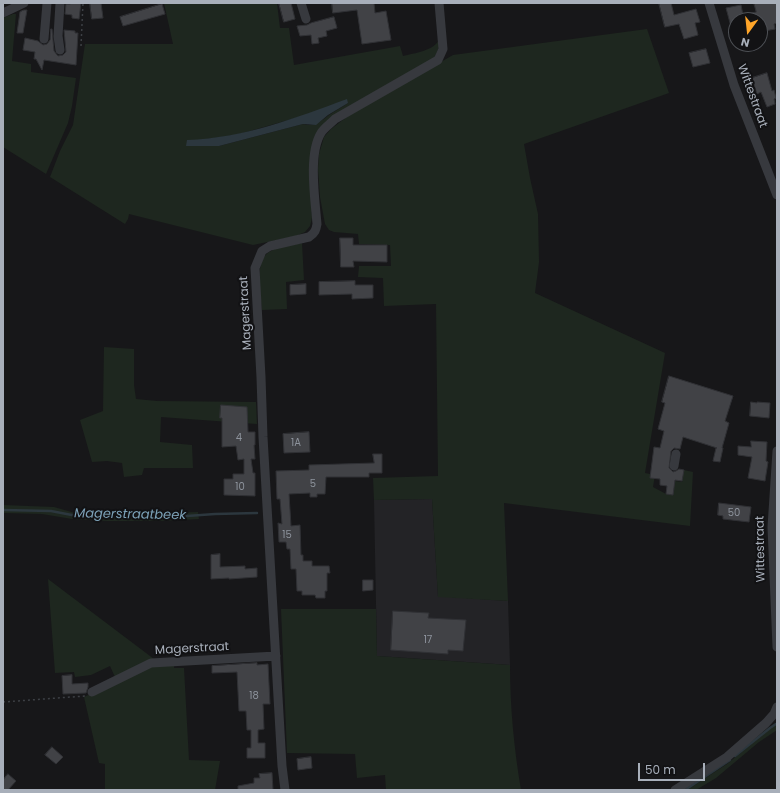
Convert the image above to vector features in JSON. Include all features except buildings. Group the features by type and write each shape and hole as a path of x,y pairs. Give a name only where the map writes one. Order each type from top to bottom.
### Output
{"street":[{"path":"3,13 24,3"},
{"path":"44,39 46,3"},
{"path":"60,3 58,36 60,50"},
{"path":"301,3 306,19"},
{"name":"Magerstraat","path":"285,790 282,766 262,437 261,377 255,268 262,250 270,246 309,237 314,234 316,230 314,166 315,148 321,132 335,120 438,60 443,49 439,3"},
{"name":"Wittestraat","path":"709,3 734,85 777,195"},
{"name":"Wittestraat","path":"777,451 772,527 777,647"},
{"path":"674,466 676,454"},
{"name":"Magerstraat","path":"92,692 151,663 276,656"},
{"path":"675,790 727,757 766,723 776,712"}],"path":[{"path":"81,46 83,3"},
{"path":"3,702 84,696 92,692"}],"shaded area":[{"path":"164,3 277,3 280,28 289,28 294,65 400,46 403,56 418,53 433,47 439,40 439,47 434,59 321,127 310,179 312,218 310,226 305,232 296,236 253,245 129,214 125,224 50,177 60,151 73,125 85,44 173,44","holes":["348,103 320,122 314,124 303,124 219,146 207,139 236,135"]},
{"path":"16,14 12,61 31,64 31,72 76,78 68,123 46,174 3,147 3,18"},
{"path":"647,29 669,93 524,144 538,214 539,262 535,293 665,353 645,473 655,475 653,487 666,494 673,495 675,481 682,482 684,470 693,472 690,526 504,503 508,601 438,597 432,499 374,500 373,478 438,476 436,304 384,306 383,278 358,277 359,266 391,266 390,245 359,244 358,234 334,232 329,230 325,224 320,197 318,169 319,154 324,137 331,129 352,113 453,55"},
{"path":"347,99 348,103 328,115 316,125 303,124 219,146 186,146 187,140 229,135 269,126"},
{"path":"302,243 304,280 286,282 287,309 262,310 259,278 262,261 265,255 278,248"},
{"path":"104,347 134,349 134,385 136,399 157,401 256,402 257,424 161,417 160,442 192,445 193,468 144,468 142,475 124,477 122,463 107,461 92,462 80,420 103,411"},
{"path":"432,499 438,596 508,601 510,665 377,656 374,500"},
{"path":"3,505 54,507 75,513 138,514 198,512 199,519 107,521 72,519 42,514 3,513"},
{"path":"48,579 154,659 115,677 110,666 91,675 75,677 74,672 55,673"},
{"path":"281,609 376,609 377,656 510,665 513,728 521,790 386,790 385,775 357,778 355,754 287,753"},
{"path":"174,665 174,668 184,668 189,760 220,761 215,790 105,790 105,764 99,763 84,697 147,667"},
{"path":"777,724 777,730 759,742 716,778 696,790 687,790 727,764"}],"waterway":[{"name":"Magerstraatbeek","path":"3,510 51,511 77,516 173,517 257,513"},
{"path":"735,756 776,724"},
{"path":"685,790 730,760"}]}
